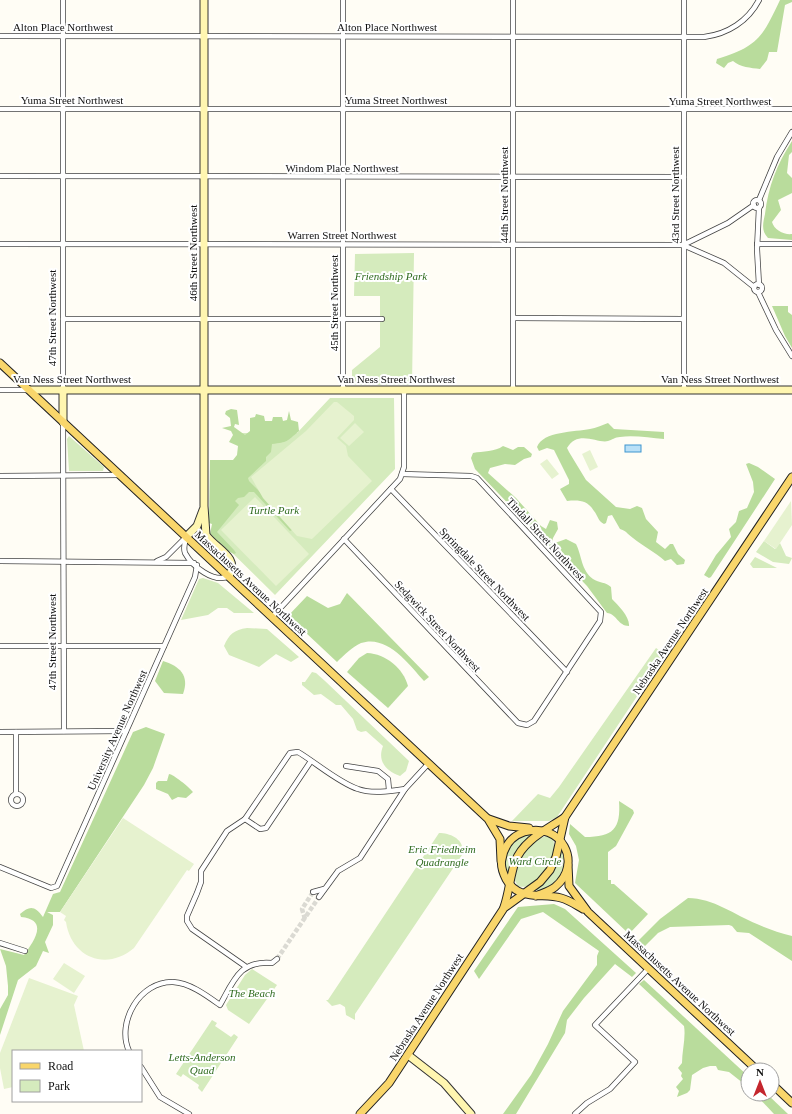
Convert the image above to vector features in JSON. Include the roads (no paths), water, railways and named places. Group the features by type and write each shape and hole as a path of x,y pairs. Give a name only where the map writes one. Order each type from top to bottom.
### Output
{"main road":[{"name":"Massachusetts Avenue Northwest","path":"0,363 488,819 500,839 503,872 510,885"},
{"name":"Nebraska Avenue Northwest","path":"504,908 536,885 548,873 555,860 565,817 792,478"},
{"name":"Nebraska Avenue Northwest","path":"360,1114 384,1090 504,908 515,862 519,853 530,842 565,817"},
{"name":"Massachusetts Avenue Northwest","path":"488,819 512,826 546,830"},
{"path":"501,861 507,846 513,838 523,832 538,829"},
{"path":"546,830 554,834 560,840"},
{"name":"Massachusetts Avenue Northwest","path":"560,840 566,851 569,886 588,912 748,1062"},
{"path":"536,896 547,892 558,885 568,865"},
{"path":"510,885 523,894"},
{"name":"Massachusetts Avenue Northwest","path":"523,894 562,898 588,912"},
{"path":"780,1092 792,1103"}],"street":[{"name":"47th Street Northwest","path":"63,0 64,731"},
{"name":"46th Street Northwest","path":"204,0 204,506 206,536 232,561 233,569 229,576"},
{"name":"45th Street Northwest","path":"343,0 343,390"},
{"name":"44th Street Northwest","path":"513,0 513,390"},
{"name":"43rd Street Northwest","path":"684,0 684,390"},
{"name":"Alton Place Northwest","path":"0,36 708,36 727,31 748,16 759,0"},
{"name":"Yuma Street Northwest","path":"0,109 792,110"},
{"path":"758,292 761,289 759,285 757,244 758,208 761,204 759,200 777,157 792,132"},
{"name":"Windom Place Northwest","path":"0,176 684,177"},
{"name":"Warren Street Northwest","path":"683,244 728,222 754,205 755,201 759,200"},
{"path":"754,205 758,208"},
{"name":"Warren Street Northwest","path":"0,244 683,244 724,263 754,287 755,291 758,292 776,330 792,356"},
{"path":"757,244 792,244"},
{"path":"754,287 759,285"},
{"path":"63,319 382,318"},
{"path":"514,318 684,319"},
{"name":"Van Ness Street Northwest","path":"0,390 792,390"},
{"path":"272,617 391,489 402,474 404,390"},
{"name":"Tindall Street Northwest","path":"402,474 474,476 598,608 602,615 600,621 567,672"},
{"path":"0,476 121,475"},
{"name":"Springdale Street Northwest","path":"391,489 567,672"},
{"path":"156,561 166,557 186,537 201,519 204,506"},
{"path":"186,537 184,550 195,564 213,578 219,579 229,576"},
{"name":"Sedgwick Street Northwest","path":"344,539 520,724 527,725 534,721 567,672"},
{"path":"0,561 156,561 195,564"},
{"name":"University Avenue Northwest","path":"0,866 53,888 59,883 195,577 195,564"},
{"path":"195,577 206,573"},
{"path":"0,646 164,646"},
{"path":"0,732 126,731"},
{"path":"16,732 16,794"},
{"path":"246,966 192,929 186,916 198,888 201,871 227,831 245,819 290,753 298,752 358,789 405,790"},
{"path":"245,819 260,829 266,828 311,761"},
{"path":"319,897 338,871 354,863 360,858 405,790 429,764"},
{"path":"346,766 380,772 388,779 389,790"},
{"path":"313,892 324,890"},
{"path":"0,943 25,951"},
{"path":"129,1050 125,1033 128,1017 139,999 148,989 163,983 182,983 192,987 220,1004 246,966 260,962 272,963 277,959"},
{"path":"575,1114 587,1103 610,1089 635,1062 595,1025 648,969"},
{"path":"408,1055 440,1079 471,1114"},
{"path":"142,1069 160,1097 189,1114"}],"water":[{"path":"625,445 641,445 641,452 625,452"}],"tunnel":[{"path":"305,919 302,909 313,892"},
{"path":"277,959 319,897"}],"park label":[{"name":"Friendship Park","path":"391,276"},
{"name":"Turtle Park","path":"274,510"},
{"name":"Eric Friedheim Quadrangle","path":"442,855"},
{"name":"Ward Circle","path":"535,861"},
{"name":"The Beach","path":"252,993"},
{"name":"Letts-Anderson Quad","path":"202,1063"}]}
